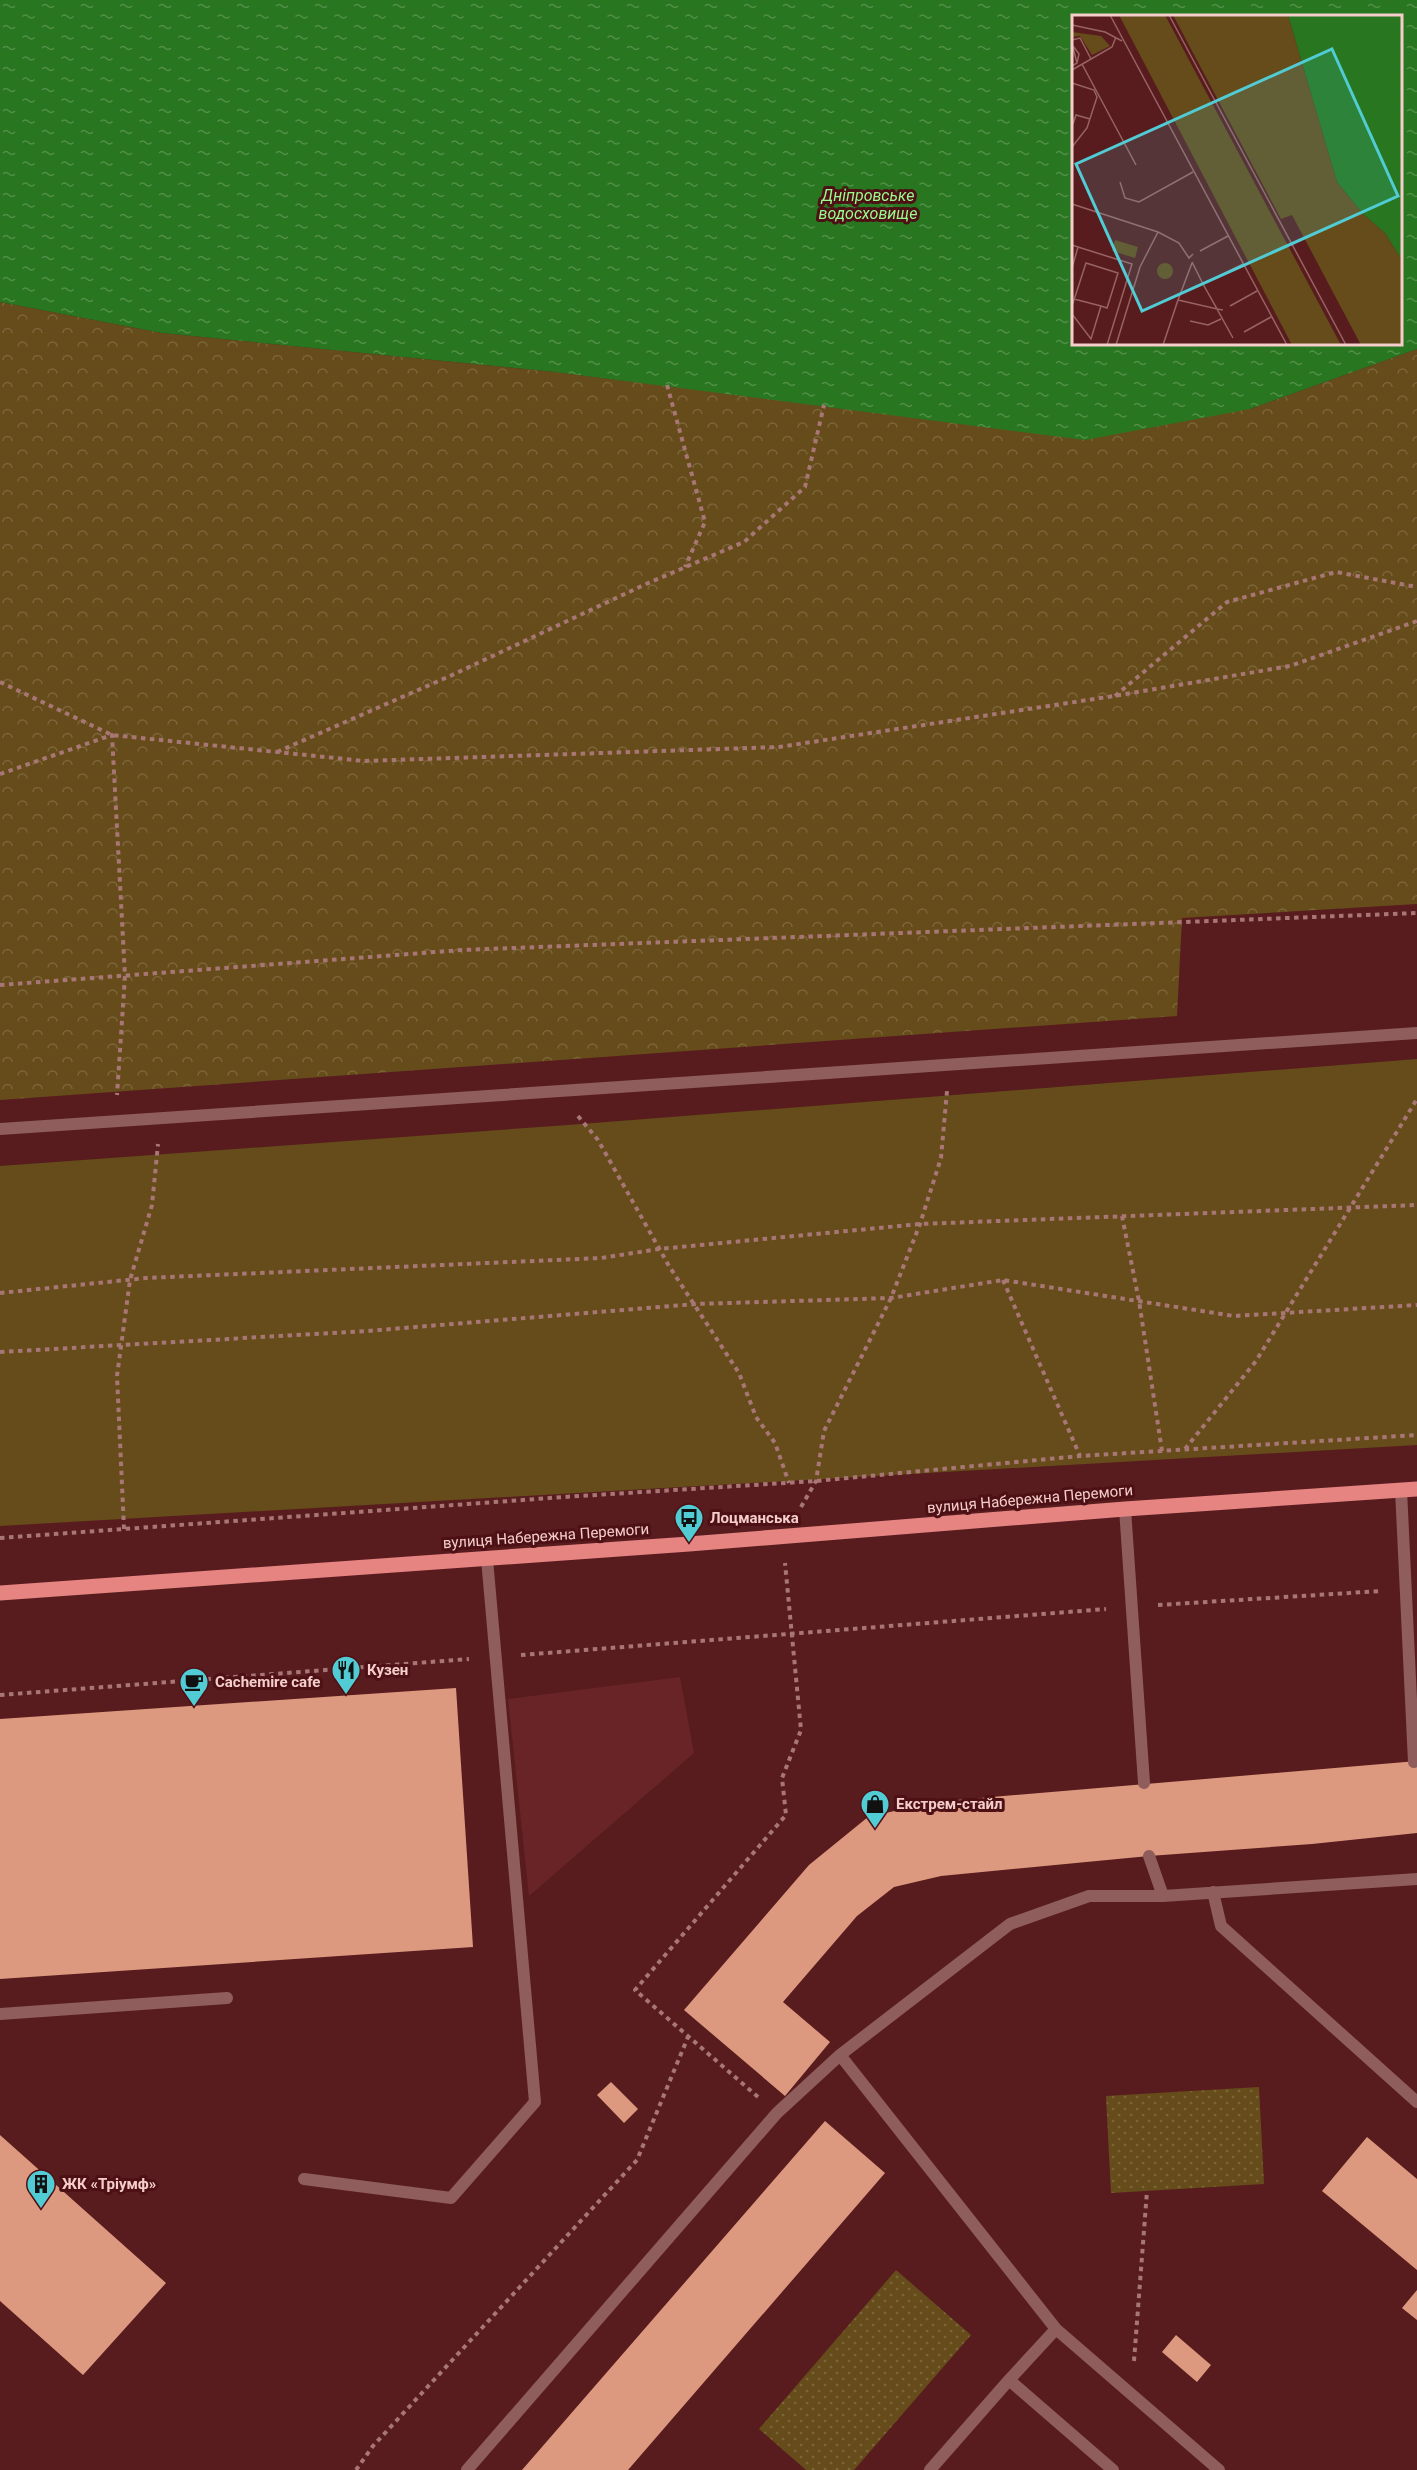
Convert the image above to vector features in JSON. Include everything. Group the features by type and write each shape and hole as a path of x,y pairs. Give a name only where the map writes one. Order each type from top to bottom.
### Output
{"main road":[{"name":"вулиця Набережна Перемоги","path":"0,1593 1417,1489"}],"street":[{"path":"0,1129 1417,1033"},
{"path":"1401,1490 1414,1762"},
{"path":"1125,1509 1144,1783"},
{"path":"304,2179 451,2198 535,2102 488,1558"},
{"path":"1149,1856 1163,1896"},
{"path":"466,2470 777,2113 840,2055 1010,1924 1089,1896 1163,1896 1417,1879"},
{"path":"1213,1892 1221,1926 1417,2102"},
{"path":"0,2014 227,1998"},
{"path":"840,2055 1056,2328 1219,2470"},
{"path":"930,2470 1056,2328"},
{"path":"1009,2380 1113,2470"}],"path":[{"path":"667,385 705,522 685,568"},
{"path":"276,752 450,676 744,542 806,487 824,405"},
{"path":"1114,696 1227,602 1336,572 1417,587"},
{"path":"0,682 112,735 364,761 780,747 1114,696 1290,666 1417,621"},
{"path":"0,774 112,735"},
{"path":"112,735 125,976 115,1122"},
{"path":"0,985 462,950 1417,913"},
{"path":"777,2113 635,1990 786,1815 782,1778 801,1730 783,1536 816,1481 824,1431 891,1298 920,1224 941,1158 950,1065"},
{"path":"556,1091 598,1140 659,1249 739,1373 756,1417 775,1443 789,1483"},
{"path":"1185,1450 1256,1361 1417,1099"},
{"path":"124,1529 117,1376 130,1280 153,1205 160,1118"},
{"path":"0,1293 130,1280 601,1258 659,1249 920,1224 1417,1205"},
{"path":"1122,1216 1139,1301 1162,1451"},
{"path":"0,1352 367,1331 696,1304 891,1298 1004,1280 1234,1316 1417,1305"},
{"path":"1004,1280 1080,1456"},
{"path":"0,1538 816,1481 1080,1456 1417,1435"},
{"path":"0,1695 792,1635"},
{"path":"356,2470 373,2446 637,2160 688,2037"},
{"path":"1123,2386 1133,2370 1147,2191"}],"shaded area":[{"path":"680,1677 694,1753 529,1896 508,1699"}],"green space":[{"path":"0,302 162,333 555,372 881,412 1250,409 1417,349 1417,904 1182,918 1177,1016 0,1100"},
{"path":"1417,1059 1417,1445 0,1526 0,1166 568,1125"},
{"path":"1259,2087 1264,2184 1111,2193 1106,2096"},
{"path":"896,2270 971,2335 854,2470 806,2470 759,2429"}],"water":[{"name":"Дніпровське водосховище","path":"0,0 1417,0 1417,349 1250,409 1085,440 555,372 162,333 0,302"}],"building":[{"path":"456,1688 473,1947 0,1979 0,1719"},
{"path":"1417,1761 1417,1833 941,1876 894,1887 857,1916 783,2002 830,2042 785,2096 684,2010 809,1865 868,1817 934,1802"},
{"path":"611,2082 638,2109 624,2123 597,2095"},
{"path":"825,2121 885,2173 628,2470 522,2470"},
{"name":"ЖК «Тріумф»","path":"0,2135 166,2283 83,2375 0,2301"},
{"path":"1367,2137 1417,2179 1417,2270 1322,2191"},
{"path":"1417,2290 1417,2320 1402,2308"},
{"path":"1176,2335 1211,2365 1197,2382 1162,2352"}],"place":[{"name":"Лоцманська","path":"689,1544"},
{"name":"Кузен","path":"346,1696"},
{"name":"Cachemire cafe","path":"194,1708"},
{"name":"Екстрем-стайл","path":"875,1830"},
{"name":"ЖК «Тріумф»","path":"41,2210"}]}
